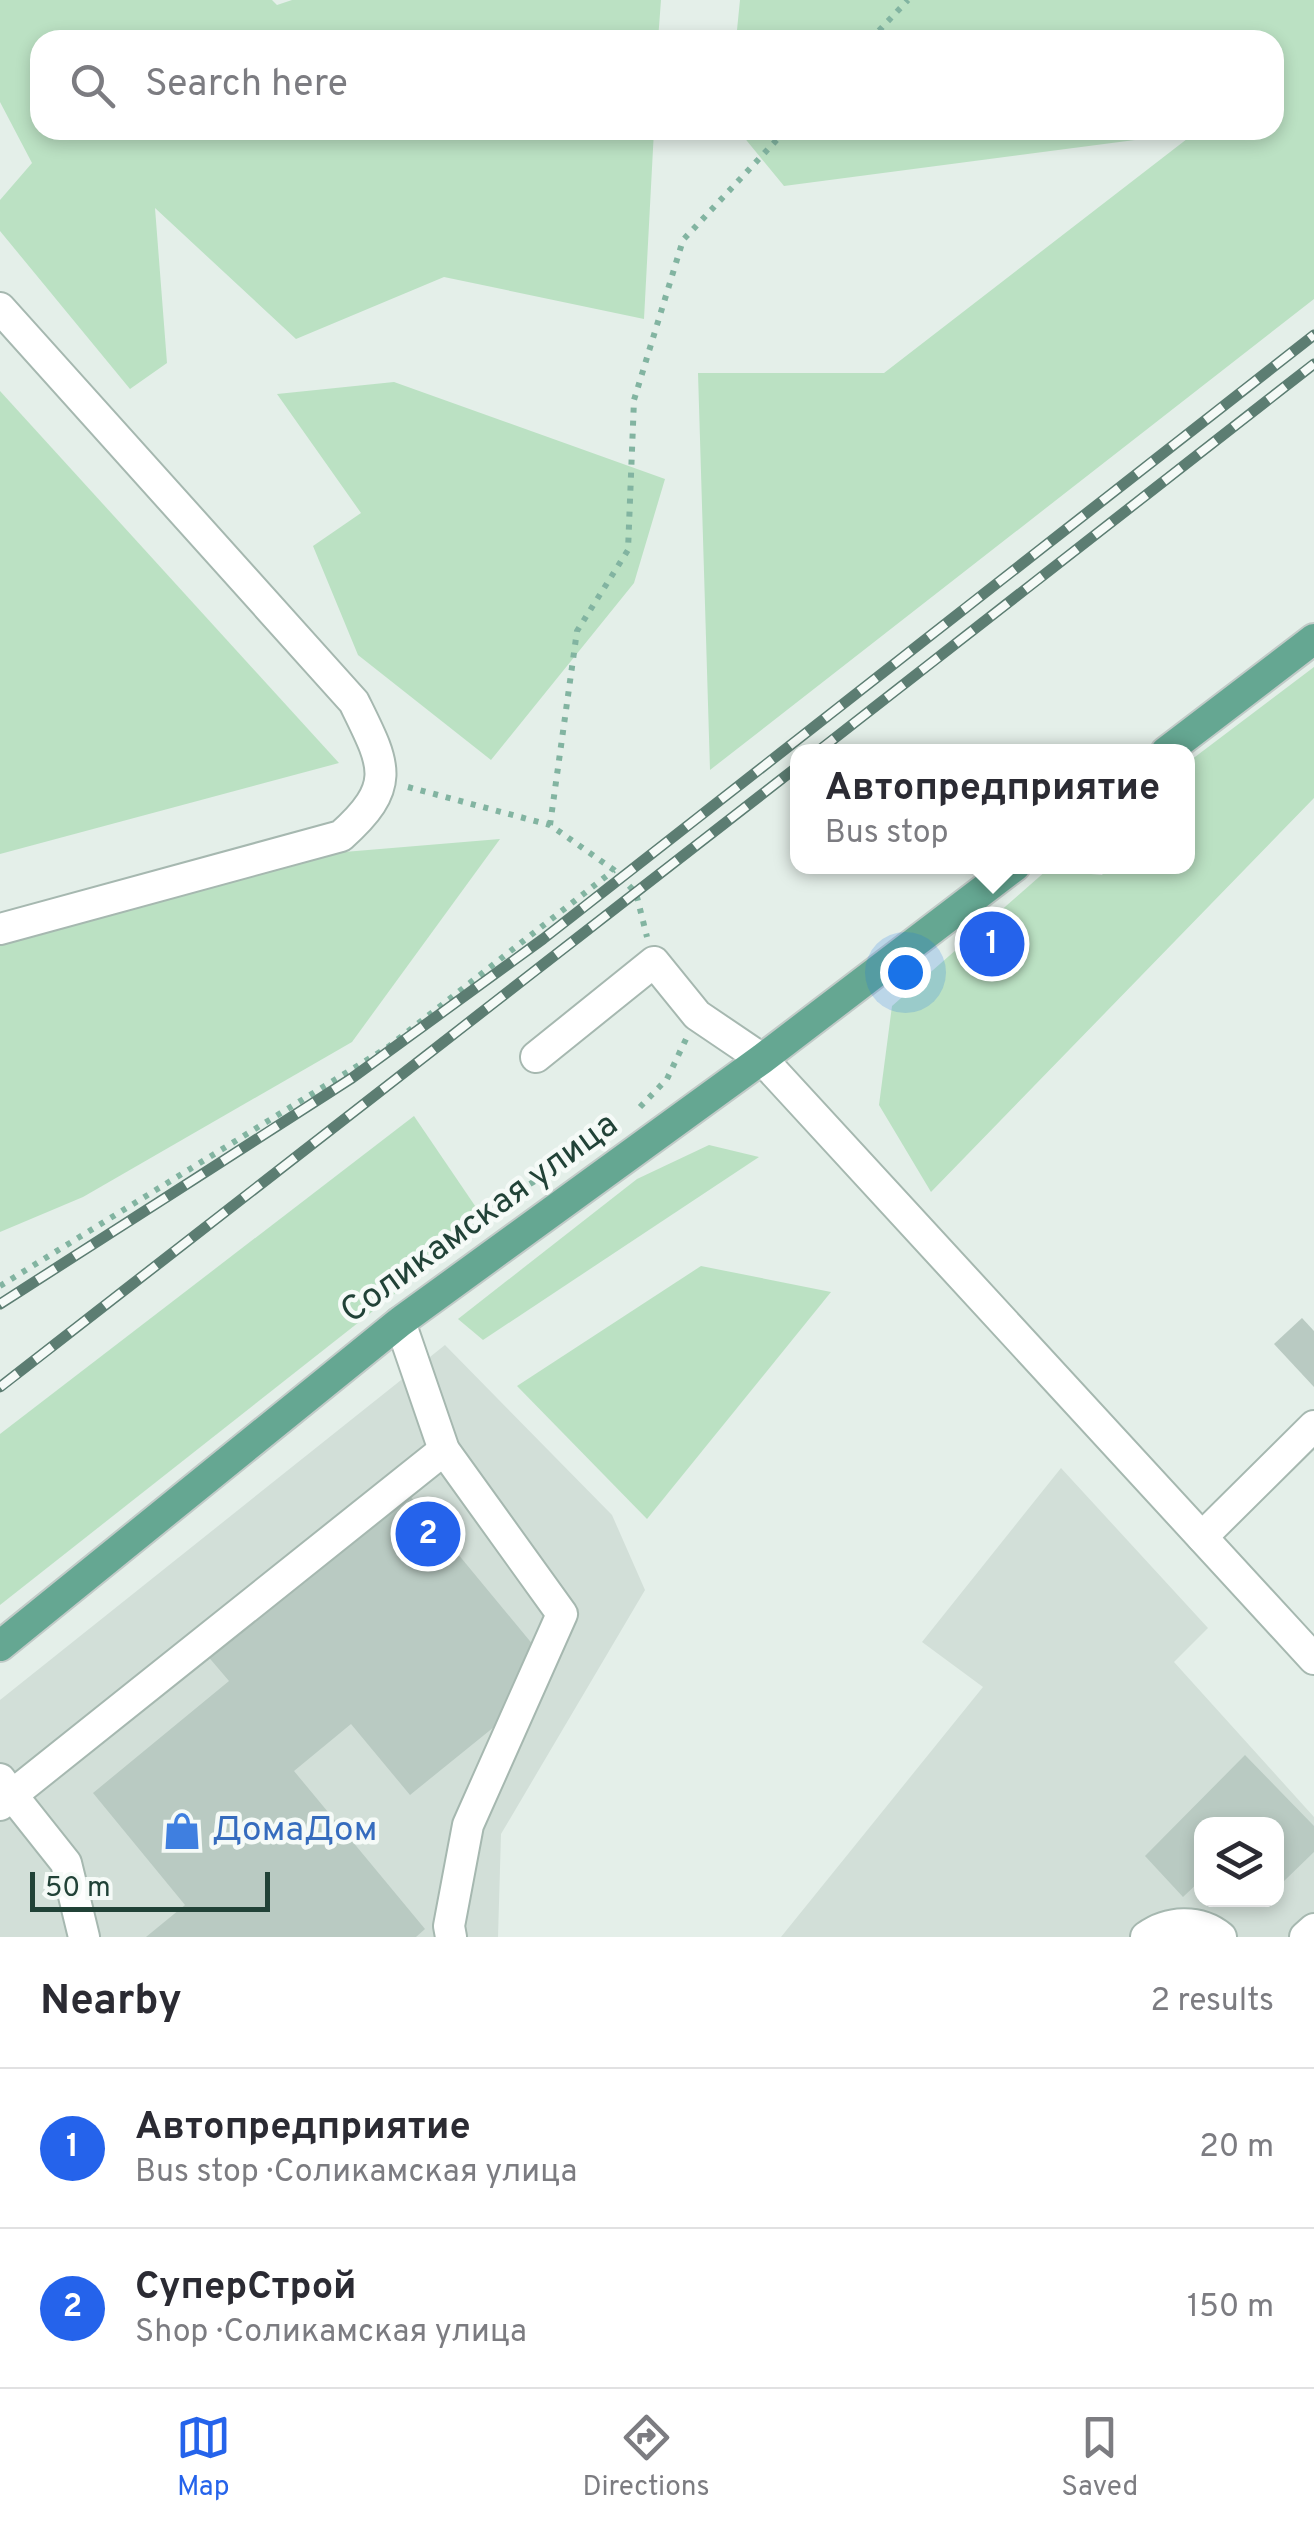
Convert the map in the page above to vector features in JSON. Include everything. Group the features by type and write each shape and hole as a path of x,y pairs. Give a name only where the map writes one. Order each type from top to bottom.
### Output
{"main road":[{"path":"1176,744 1314,639"},
{"name":"Соликамская улица","path":"0,1646 400,1322 762,1059 1005,874"}],"street":[{"path":"0,308 354,702 375,746 383,780 367,813 341,836 0,929"},
{"path":"536,1057 654,962 697,1016 762,1059 1314,1659"},
{"path":"400,1322 444,1450 562,1614 468,1825 449,1926 451,1937"},
{"path":"1202,1537 1314,1426"},
{"path":"84,1937 66,1862 4,1793 444,1450"},
{"path":"1146,1937 1160,1928 1193,1924 1220,1937"},
{"path":"1305,1937 1314,1929"}],"path":[{"path":"880,30 908,0"},
{"path":"550,825 577,631 628,550 634,400 683,240 777,140"},
{"path":"383,780 550,825 614,870 636,893 654,962"},
{"path":"0,1286 388,1047 614,870"},
{"path":"628,1119 667,1080 697,1016"},
{"path":"530,1184 564,1163"}],"shaded area":[{"path":"445,1345 612,1515 645,1590 501,1834 498,1937 0,1937 0,1700"},
{"path":"1061,1468 1208,1628 1174,1662 1314,1817 1314,1937 781,1937 983,1687 922,1642"}],"green space":[{"path":"0,0 272,0 277,5 292,0 661,0 659,30 30,30 30,140 653,140 644,319 444,277 296,339 155,208 167,363 130,389 0,231 0,200 32,163 0,102"},
{"path":"740,0 1314,0 1314,299 710,770 698,373 884,373 1186,140 1284,140 1284,30 737,30"},
{"path":"746,140 1135,140 784,186"},
{"path":"394,382 665,479 634,583 491,760 358,655 313,546 361,513 277,394"},
{"path":"0,391 339,763 0,854"},
{"path":"1314,667 1314,798 931,1192 879,1105 892,1006 1042,874 1195,874 1195,757"},
{"path":"500,839 352,1042 83,1197 0,1232 0,943 320,854"},
{"path":"414,1116 486,1222 0,1605 0,1434"},
{"path":"709,1145 759,1157 483,1340 458,1319 637,1179"},
{"path":"701,1266 831,1292 647,1519 517,1386"}],"building":[{"path":"1302,1318 1314,1331 1314,1387 1274,1344"},
{"path":"405,1490 534,1646 494,1727 410,1795 351,1724 294,1771 425,1929 416,1937 146,1937 185,1905 93,1793 229,1681 206,1654"},
{"path":"1245,1755 1314,1826 1314,1852 1284,1881 1284,1817 1194,1817 1194,1887 1183,1897 1145,1856"}],"railway":[{"path":"792,744 1314,335"},
{"path":"827,744 1314,364"},
{"path":"0,1304 352,1078 543,939 790,746"},
{"path":"0,1387 790,772"}],"place":[{"name":"Автопредприятие","path":"992,944"},
{"name":"СуперСтрой","path":"428,1534"},
{"name":"ДомаДом","path":"182,1831"}]}
